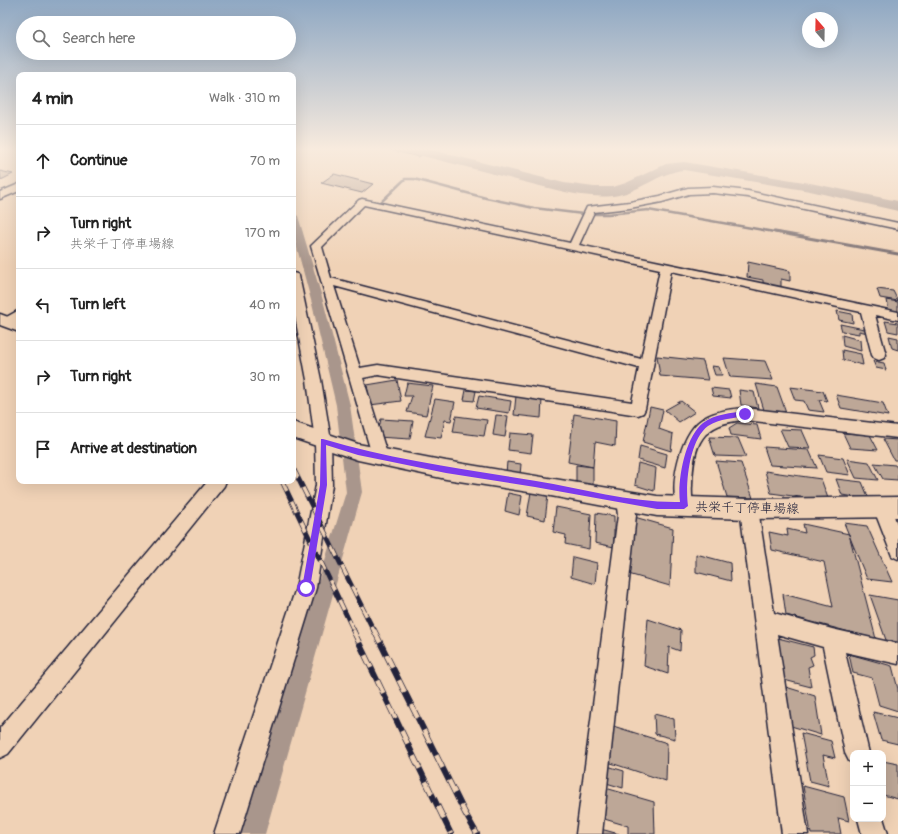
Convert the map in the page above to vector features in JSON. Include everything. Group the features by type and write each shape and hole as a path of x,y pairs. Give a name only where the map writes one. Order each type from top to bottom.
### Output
{"main road":[{"name":"共栄千丁停車場線","path":"296,431 358,452 380,457 446,470 657,506 749,508 890,507"}],"street":[{"path":"0,196 16,188"},
{"path":"573,247 590,209 630,205 662,199 688,191 713,190 748,194 898,226"},
{"path":"380,457 316,246 362,202 898,316"},
{"path":"355,374 378,370 638,409 666,267"},
{"path":"326,280 646,365"},
{"path":"226,834 306,588 324,485 323,441 314,380 296,291"},
{"path":"867,310 879,355"},
{"path":"684,506 684,478 688,457 696,436 705,425 724,416 745,414 898,432"},
{"path":"0,746 216,484"},
{"path":"589,834 627,515 625,500"},
{"path":"890,507 898,550"},
{"path":"749,508 795,834"},
{"path":"765,621 832,639 898,654"},
{"path":"832,639 856,750"},
{"path":"872,822 875,834"}],"building":[{"path":"341,188 368,188 362,193"},
{"path":"748,262 790,271 790,281 781,279 781,289 763,285 763,280 747,277"},
{"path":"877,289 893,291 898,301 880,298"},
{"path":"887,300 898,302 898,313 889,311"},
{"path":"837,311 852,314 853,323 839,320"},
{"path":"885,321 898,323 898,333 888,331"},
{"path":"840,324 869,330 868,333 859,331 859,334 842,331"},
{"path":"842,335 860,340 861,351 843,346"},
{"path":"889,336 898,338 898,350 892,348"},
{"path":"842,350 861,354 863,365 843,360"},
{"path":"657,356 703,361 708,380 660,376"},
{"path":"724,358 765,361 773,380 730,377"},
{"path":"873,361 884,363 886,370 876,368"},
{"path":"712,366 719,367 722,375 715,375"},
{"path":"397,380 401,401 370,405 367,385"},
{"path":"407,383 433,386 426,415 407,412 412,396 404,396"},
{"path":"756,384 777,387 786,412 764,410"},
{"path":"790,387 823,391 827,401 819,400 824,412 808,410 804,401 795,400"},
{"path":"711,388 729,390 731,398 713,396"},
{"path":"466,390 476,391 474,401 464,400"},
{"path":"739,390 754,392 758,408 741,405"},
{"path":"836,395 883,403 888,416 841,408"},
{"path":"479,396 511,401 509,413 476,408"},
{"path":"516,396 542,399 541,418 514,415"},
{"path":"435,399 455,402 451,421 445,420 441,438 425,436"},
{"path":"681,401 695,412 679,422 665,410"},
{"path":"650,407 663,410 659,429 673,434 671,451 643,442"},
{"path":"574,414 616,421 615,446 595,442 593,467 568,462"},
{"path":"496,415 508,416 505,437 493,435"},
{"path":"456,416 487,420 484,436 453,432"},
{"path":"381,419 413,421 410,439 377,437"},
{"path":"737,423 757,425 761,439 731,435 729,428"},
{"path":"780,429 802,430 810,448 788,447"},
{"path":"510,433 533,435 531,453 508,450"},
{"path":"843,433 870,435 878,450 850,448"},
{"path":"709,437 738,438 746,457 715,456"},
{"path":"883,439 898,440 898,460 894,460"},
{"path":"640,446 667,454 665,468 638,460"},
{"path":"764,447 809,450 817,468 770,465"},
{"path":"819,455 843,458 850,475 826,472"},
{"path":"847,459 869,462 878,480 856,478"},
{"path":"716,461 741,463 753,498 727,497"},
{"path":"507,462 521,464 520,475 506,473"},
{"path":"638,463 656,468 654,491 635,485"},
{"path":"874,463 895,465 898,469 898,480 883,479"},
{"path":"576,465 593,467 593,490 576,487"},
{"path":"765,471 821,479 829,501 771,493"},
{"path":"836,479 862,482 869,499 842,495"},
{"path":"531,492 548,495 545,520 527,516"},
{"path":"508,493 522,496 519,515 505,511"},
{"path":"556,507 591,514 589,549 565,544 566,535 553,532"},
{"path":"596,513 614,516 614,547 595,543"},
{"path":"631,516 673,528 670,586 625,573"},
{"path":"844,523 867,526 892,582 867,579"},
{"path":"803,524 849,534 876,639 786,615 783,594 833,607 824,562 772,550 769,532 788,536 787,529 805,533"},
{"path":"696,554 730,563 731,581 696,572"},
{"path":"573,557 597,563 595,584 571,577"},
{"path":"870,595 898,600 898,642 886,640"},
{"path":"648,619 681,630 680,651 669,647 668,674 644,666"},
{"path":"778,638 813,647 814,655 810,657 813,665 808,667 811,687 784,680"},
{"path":"849,654 892,666 898,689 898,711 879,705 872,678 853,673"},
{"path":"786,687 815,696 821,735 791,726"},
{"path":"873,712 898,718 898,744 881,740"},
{"path":"654,714 674,719 675,739 655,734"},
{"path":"610,725 667,743 666,781 608,762"},
{"path":"801,733 831,741 835,758 823,755 829,786 810,781"},
{"path":"886,762 898,764 898,799 886,796"},
{"path":"604,765 624,771 623,788 603,782"},
{"path":"803,786 844,797 849,821 838,818 841,834 811,834"},
{"path":"602,787 654,802 655,834 628,834 628,826 601,818"},
{"path":"597,828 619,834 597,834"}],"waterway":[{"path":"380,203 396,188"},
{"path":"448,188 534,208 583,214 608,214 648,210 780,233"},
{"path":"570,188 594,192 614,191 624,188"},
{"path":"814,188 898,206"},
{"path":"253,834 354,492 343,405 318,304 296,227"},
{"path":"775,232 898,254"}],"railway":[{"path":"296,474 374,631"},
{"path":"283,484 354,631"},
{"path":"353,630 451,834"},
{"path":"374,630 465,813 477,834"}],"route":[{"path":"306,588 324,485 323,441 358,452 446,470 657,506 684,506 684,478 688,457 696,436 705,425 724,416 745,414"}]}
